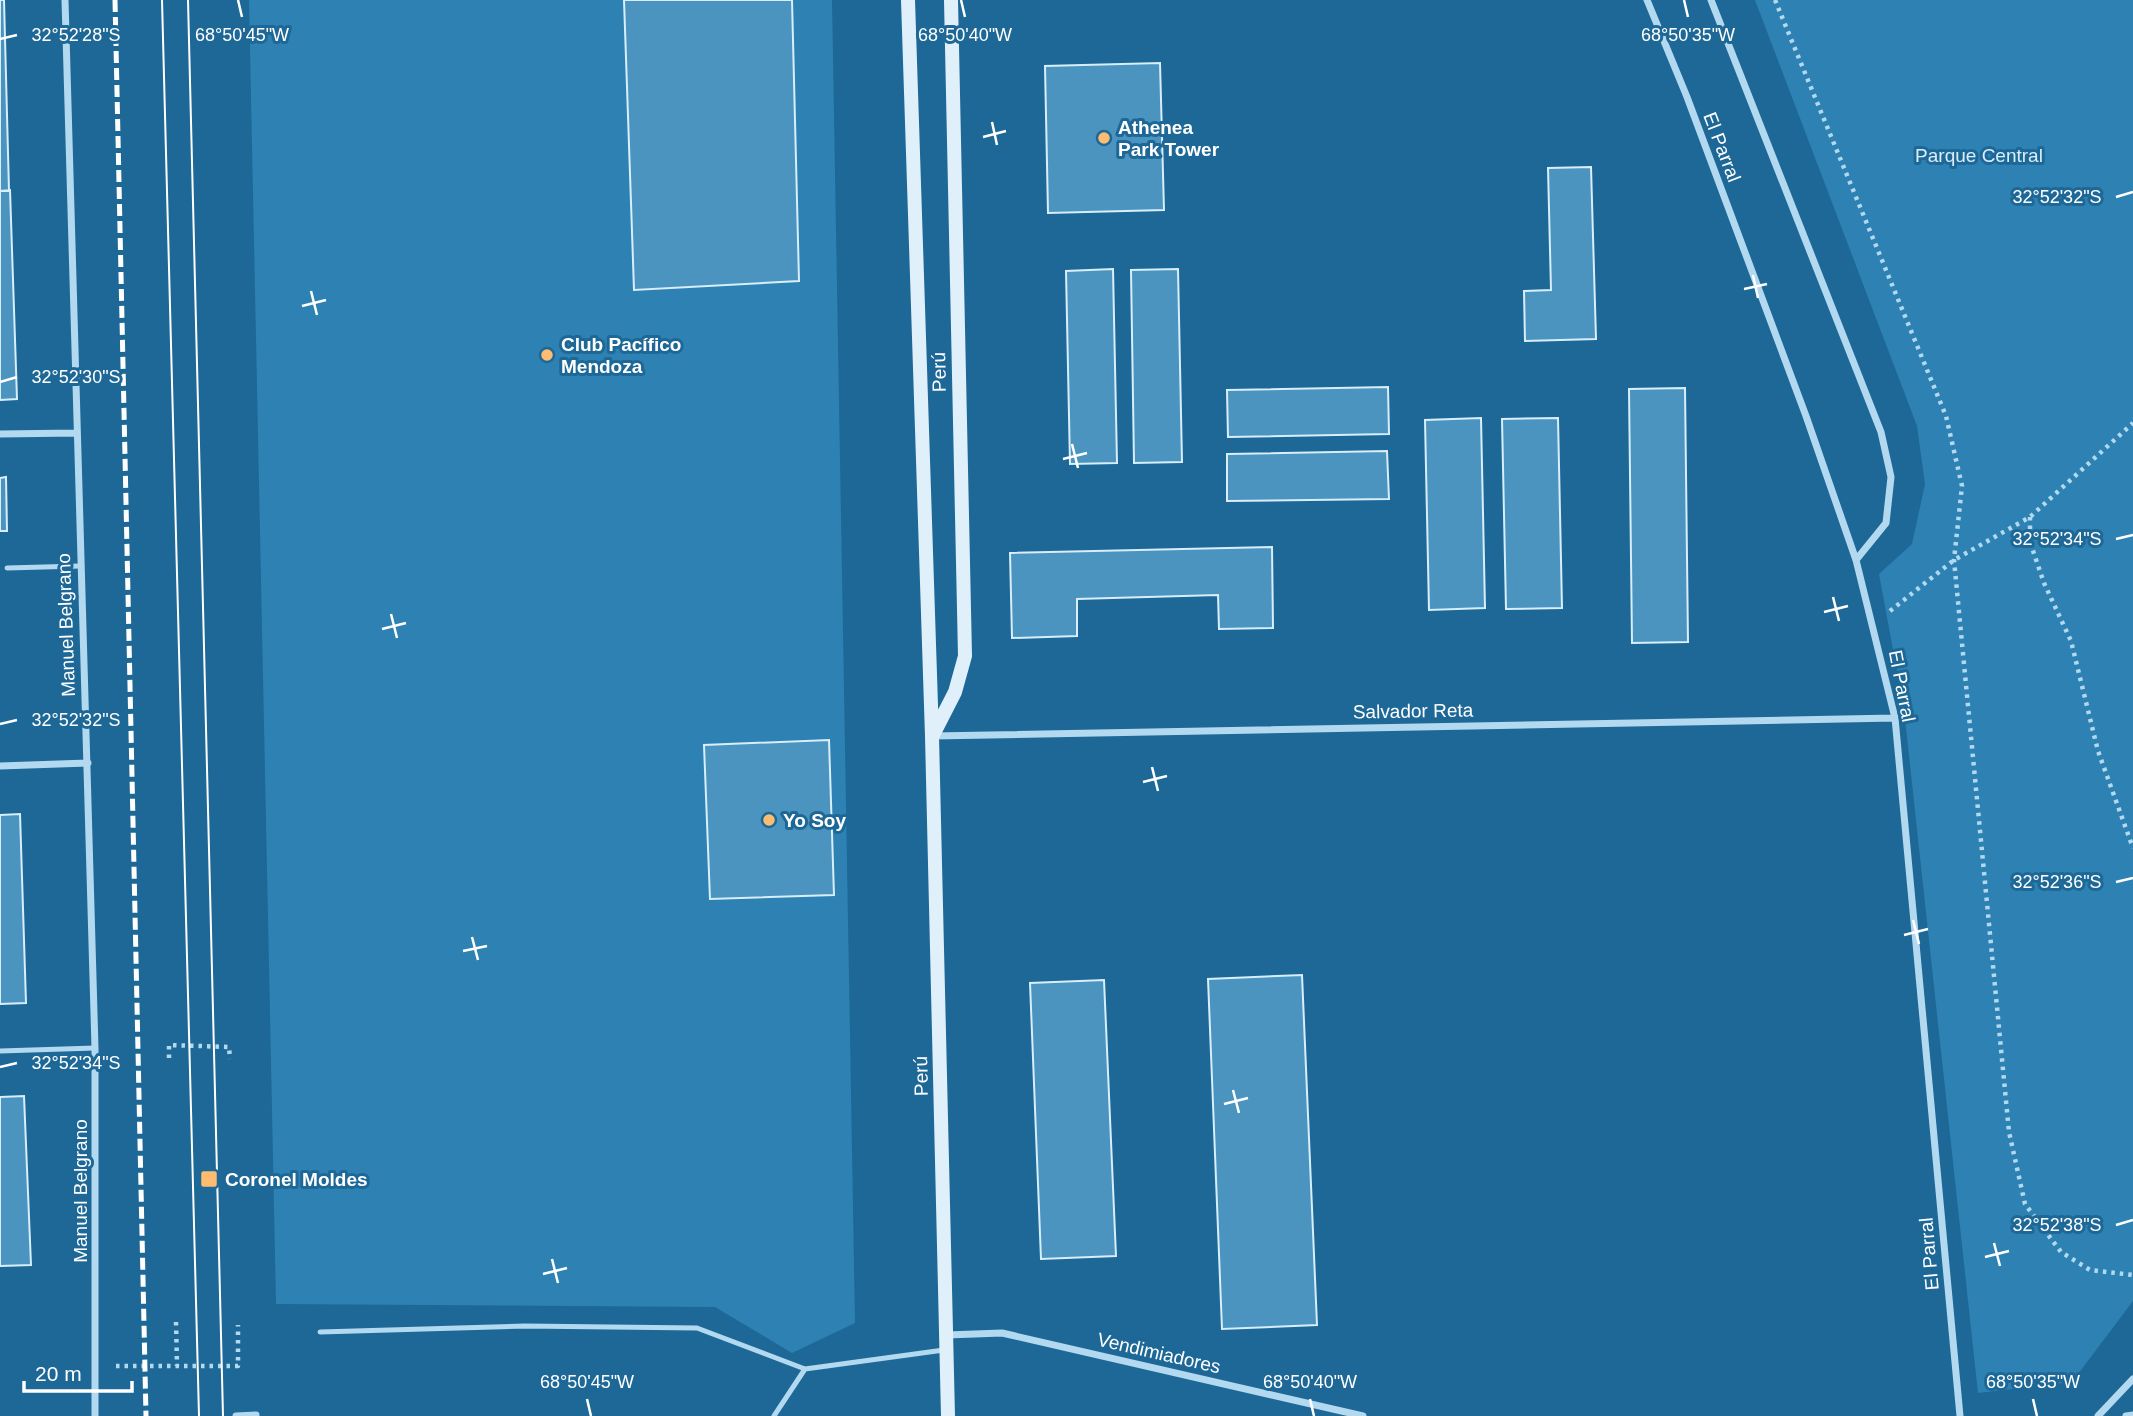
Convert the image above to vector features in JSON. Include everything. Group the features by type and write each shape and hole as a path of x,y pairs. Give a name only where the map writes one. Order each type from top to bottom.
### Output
{"main road":[{"name":"Perú","path":"908,0 932,736 948,1416"},
{"name":"Perú","path":"932,736 955,692 965,656 951,0"}],"street":[{"name":"Manuel Belgrano","path":"65,0 95,1048 95,1416"},
{"name":"El Parral","path":"1647,0 1687,97 1806,416 1856,560 1895,718 1960,1416"},
{"path":"1711,0 1881,432 1891,477 1886,523 1856,560"},
{"path":"0,434 76,433"},
{"name":"Salvador Reta","path":"932,736 1895,718"},
{"path":"0,766 88,763"},
{"name":"Vendimiadores","path":"947,1335 1002,1333 1363,1416"},
{"path":"2098,1416 2133,1379"},
{"path":"236,1416 256,1415"},
{"path":"2126,1416 2133,1415"}],"lane":[{"path":"7,568 80,566"},
{"path":"0,1051 95,1048"},
{"path":"320,1332 525,1326 697,1328 805,1369 947,1350"},
{"path":"774,1416 805,1369"}],"path":[{"path":"1775,0 1946,416 1962,486 1954,560 2009,1132 2025,1204 2062,1252 2071,1258 2090,1270 2133,1275"},
{"path":"1874,625 1954,560 2030,517 2133,423"},
{"path":"2030,517 2030,542 2044,583 2071,640 2098,751 2133,848"},
{"path":"169,1058 169,1045 229,1047 230,1059"},
{"path":"176,1322 177,1366"},
{"path":"96,1366 238,1366 238,1325"}],"green space":[{"name":"Club Pacífico Mendoza","path":"249,0 832,0 855,1323 792,1353 715,1307 276,1304"},
{"name":"Parque Central","path":"1755,0 2133,0 2133,1301 2072,1382 1978,1393 1904,709 1879,574 1912,544 1925,484 1917,426"}],"building":[{"path":"0,0 4,0 9,191 0,191"},
{"path":"624,0 792,0 799,281 634,290"},
{"name":"Athenea Park Tower","path":"1160,63 1164,210 1048,213 1045,66"},
{"path":"1591,167 1596,339 1525,341 1524,291 1551,290 1548,168"},
{"path":"10,190 17,399 0,400 0,191"},
{"path":"1113,269 1117,463 1070,464 1066,271"},
{"path":"1178,269 1182,462 1134,463 1131,270"},
{"path":"1388,387 1389,434 1228,437 1227,390"},
{"path":"1685,388 1688,642 1632,643 1629,389"},
{"path":"1481,418 1485,608 1429,610 1425,420"},
{"path":"1558,418 1562,608 1506,609 1502,419"},
{"path":"1387,451 1389,499 1227,501 1227,454"},
{"path":"6,477 7,531 0,531 0,478"},
{"path":"1272,547 1273,628 1219,629 1218,595 1077,599 1077,636 1012,638 1010,553"},
{"name":"Yo Soy","path":"829,740 834,895 710,899 704,745"},
{"path":"20,814 26,1003 0,1004 0,815"},
{"path":"1302,975 1317,1325 1222,1329 1208,979"},
{"path":"1104,980 1116,1256 1041,1259 1030,983"},
{"path":"24,1096 31,1265 0,1266 0,1097"}],"tram line":[{"path":"162,0 199,1416"},
{"path":"188,0 223,1416"}],"railway":[{"path":"115,0 146,1416"}],"place":[{"name":"Athenea Park Tower","path":"1104,138"},
{"name":"Club Pacífico Mendoza","path":"547,355"},
{"name":"Yo Soy","path":"769,820"},
{"name":"Coronel Moldes","path":"209,1179"}]}
